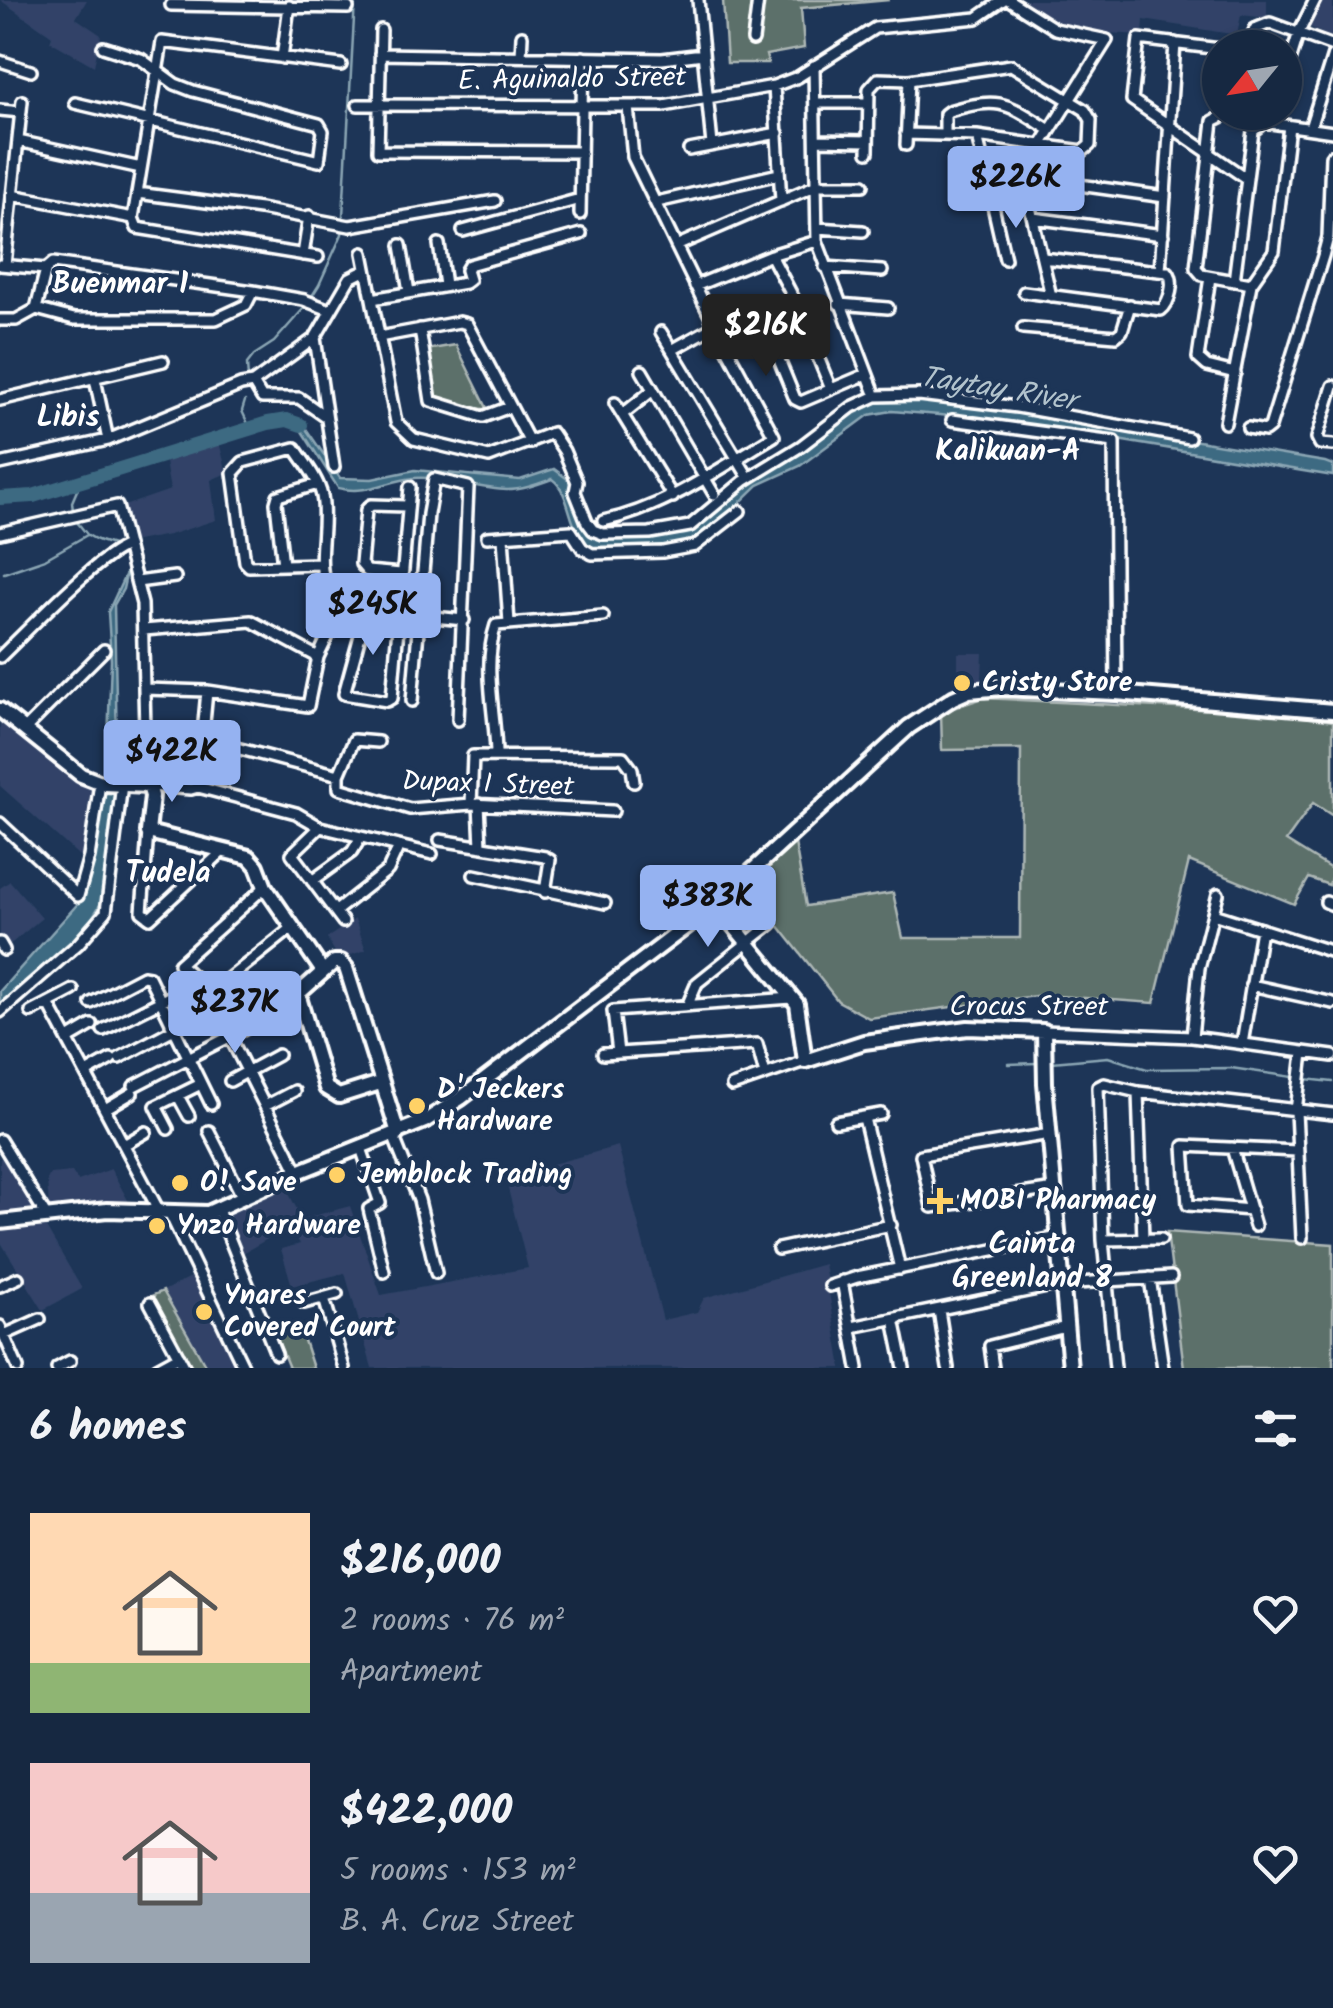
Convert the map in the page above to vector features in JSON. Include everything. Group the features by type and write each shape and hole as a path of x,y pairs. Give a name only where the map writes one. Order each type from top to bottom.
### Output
{"street":[{"path":"698,0 712,144"},
{"path":"754,40 758,0"},
{"path":"1006,0 1055,29 1107,40 1041,145"},
{"name":"E. Aguinaldo Street","path":"358,105 664,106 774,86 798,77 875,28 976,18 1006,0"},
{"path":"1300,30 1315,0"},
{"path":"170,5 269,3 348,8"},
{"path":"282,58 294,4"},
{"path":"1258,30 1261,24 1270,24 1292,30"},
{"path":"380,30 376,147 382,153 582,152"},
{"path":"1302,33 1333,46"},
{"path":"522,36 522,56"},
{"path":"1202,47 1139,39 1132,96 1136,106 1247,180"},
{"path":"318,257 136,228 134,221 162,42 341,65"},
{"path":"1160,271 1175,43"},
{"path":"75,103 319,161 322,126 192,91 140,58 104,47"},
{"path":"380,54 662,60 703,54"},
{"path":"1310,128 1333,55"},
{"path":"580,214 584,57"},
{"path":"0,61 31,71"},
{"path":"816,140 868,146 868,103 871,84 878,79 908,80 1011,65 1090,115 1088,150 945,134 906,140 908,80"},
{"path":"814,66 817,241 824,268 874,391"},
{"path":"774,86 780,201"},
{"path":"945,134 944,114 990,102 1006,103 1050,130"},
{"path":"814,103 868,103"},
{"path":"0,110 22,106 3,265 46,269"},
{"path":"603,521 640,512 673,497 774,436 715,326 630,149 628,106"},
{"path":"1302,127 1333,132"},
{"path":"1212,130 1196,268 1198,273 1210,277 1251,284"},
{"path":"1234,282 1254,130"},
{"path":"1225,423 1251,284 1274,251 1289,130"},
{"path":"689,150 778,134"},
{"path":"977,136 1005,259"},
{"path":"18,141 141,168"},
{"path":"1248,428 1265,431 1270,426 1328,256 1332,156"},
{"path":"657,202 779,174"},
{"path":"1051,296 1026,186 1029,178 1165,197"},
{"path":"676,246 817,185 864,185"},
{"path":"138,193 309,216 350,226 495,202"},
{"path":"12,195 134,221"},
{"path":"463,230 580,199"},
{"path":"304,255 309,216"},
{"path":"1033,218 1163,235"},
{"path":"817,228 864,231"},
{"path":"372,298 468,282 466,270 470,266 581,234"},
{"path":"695,286 817,241"},
{"path":"439,244 445,285"},
{"path":"402,245 409,292"},
{"path":"363,254 396,422 404,432 414,439 489,457 552,433 577,482 575,492 587,522 603,534 690,526 744,481 801,446 852,407 876,396 919,394 1018,407 1189,438"},
{"path":"771,255 832,389"},
{"path":"1024,292 1165,309 1172,277 1160,271 1042,258"},
{"path":"36,309 46,269 54,263 253,291 308,301 330,310"},
{"path":"824,268 882,271"},
{"path":"0,464 108,440 241,385 253,384 315,338 350,278 366,270"},
{"path":"1210,277 1198,358 1207,366 1235,373"},
{"path":"0,320 16,320 36,309 74,319 216,319 246,305 253,291"},
{"path":"794,299 764,312 762,318 795,399 802,402 868,374"},
{"path":"839,304 888,308"},
{"path":"1023,328 1116,336 1122,332 1130,305"},
{"path":"379,336 459,322 467,324 530,443"},
{"path":"672,350 715,326"},
{"path":"420,330 431,401 484,417 510,407"},
{"path":"661,332 747,475"},
{"path":"315,338 334,467"},
{"path":"0,400 163,361"},
{"path":"642,371 714,494"},
{"path":"95,380 108,440"},
{"path":"253,384 262,398 298,398 326,417"},
{"path":"1333,386 1317,438 1320,444 1333,445"},
{"path":"622,414 653,390"},
{"path":"615,403 673,497"},
{"path":"952,420 1114,442 1116,693"},
{"path":"320,564 249,566 245,562 234,473 243,462 295,448 318,484 323,502 320,564 328,592 343,605 464,620"},
{"path":"412,701 434,480 468,486 458,720"},
{"path":"283,565 278,496 318,484"},
{"path":"367,610 344,694 388,701 392,698 410,487"},
{"path":"401,574 367,572 361,564 366,510 371,505 406,506"},
{"path":"0,534 117,506 120,548 137,582 144,630 146,773 152,796 142,912 150,918 224,850"},
{"path":"487,538 571,531 582,548 592,554 664,552 695,546 740,511"},
{"path":"502,536 509,623"},
{"path":"0,657 120,548"},
{"path":"137,582 175,577"},
{"path":"145,689 207,691 308,706 318,658 343,605"},
{"path":"496,756 490,698 496,625 603,616"},
{"path":"144,630 252,621 318,658"},
{"path":"24,730 104,650"},
{"path":"0,1222 107,1210 198,1214 218,1210 442,1112 716,904 909,726 953,698 983,689 1116,693 1333,711"},
{"path":"198,787 207,691"},
{"path":"0,710 81,775 102,783 198,787 296,812 320,827 432,854"},
{"name":"Dupax I Street","path":"202,739 340,775 341,789 398,807 475,804 613,811"},
{"path":"340,775 354,740 378,742"},
{"path":"481,846 473,756 622,757 632,769 634,782"},
{"path":"0,824 78,896 102,783"},
{"path":"0,1012 78,944 106,912 120,784"},
{"path":"320,827 292,854 343,922"},
{"path":"148,832 249,857 322,970"},
{"path":"312,881 352,852 361,837"},
{"path":"440,840 545,857 550,860 545,892"},
{"path":"336,911 388,870 399,846"},
{"path":"474,874 605,903"},
{"path":"265,887 179,964 207,995 292,928"},
{"path":"1192,1037 1199,968 1218,894"},
{"path":"716,904 797,1004 805,1061"},
{"path":"1213,914 1333,952"},
{"path":"688,1004 696,983 771,924"},
{"path":"1242,1044 1261,929"},
{"path":"380,1083 339,1096 326,1088 298,994 334,962 344,964 420,1200 436,1273"},
{"path":"91,1002 146,975 211,1104"},
{"path":"1251,985 1333,1003"},
{"path":"31,1012 72,990"},
{"path":"103,1030 175,994"},
{"path":"618,1053 613,1010 792,998"},
{"path":"48,1003 164,1211 244,1368"},
{"path":"86,1073 194,1012"},
{"path":"104,1109 188,1058 264,1020"},
{"path":"68,1039 92,1025"},
{"name":"Crocus Street","path":"732,1086 864,1042 968,1028 1192,1037 1333,1056"},
{"path":"1044,1030 1070,1368"},
{"path":"230,1037 298,1172"},
{"path":"603,1054 757,1044 765,1074"},
{"path":"1302,1052 1296,1110 1302,1238"},
{"path":"230,1081 278,1056"},
{"path":"168,1129 156,1106 201,1084"},
{"path":"1116,1368 1103,1240 1098,1087 1104,1084 1138,1092 1333,1114"},
{"path":"265,1106 294,1091"},
{"path":"1138,1092 1143,1239"},
{"path":"178,1096 189,1116"},
{"path":"836,1122 881,1114"},
{"path":"864,1118 900,1269"},
{"path":"208,1131 243,1198"},
{"path":"124,1145 146,1132"},
{"path":"1050,1134 920,1155 932,1207 1055,1188"},
{"path":"0,1140 47,1217"},
{"path":"1251,1210 1192,1206 1187,1200 1184,1146 1297,1151"},
{"path":"360,1148 380,1203 369,1209 384,1272"},
{"path":"1232,1148 1255,1226"},
{"path":"218,1210 276,1354"},
{"path":"778,1249 891,1225"},
{"path":"830,1286 1059,1238"},
{"path":"1103,1240 1161,1239"},
{"path":"852,1327 1062,1284 1170,1277"},
{"path":"0,1286 18,1278"},
{"path":"1150,1278 1163,1368"},
{"path":"842,1281 858,1368"},
{"path":"304,1303 337,1294"},
{"path":"324,1298 344,1368"},
{"path":"150,1302 185,1368"},
{"path":"940,1310 948,1368"},
{"path":"18,1368 2,1330 40,1319"},
{"path":"894,1319 904,1368"},
{"path":"993,1368 990,1346 1066,1327"},
{"path":"157,1368 178,1356"},
{"path":"57,1368 70,1361"}],"shaded area":[{"path":"0,0 87,0 76,18 101,35 94,66 50,41 52,36"},
{"path":"1018,0 1267,0 1267,18 1241,15 1238,30 1206,30 1144,20 1143,35 1089,32 1053,22"},
{"path":"1321,0 1333,0 1333,39 1308,26"},
{"path":"903,397 1325,462 1333,465 1333,476 998,420 892,411 869,415 800,466 758,485 714,528 687,543 593,547 578,534 564,495 552,479 507,490 426,478 358,490 338,488 300,428 287,420 302,423 340,478 372,479 415,470 520,480 554,469 569,480 589,529 603,537 635,538 686,534 706,522 748,482 802,452 853,411 874,400"},
{"path":"219,442 227,473 211,480 216,520 131,542 124,506 170,490 165,462"},
{"path":"127,571 114,605 118,792 106,895 80,938 0,1007 0,991 82,899 107,767 111,660 108,612"},
{"path":"958,653 983,653 982,682 958,687"},
{"path":"0,716 98,787 86,862 0,786"},
{"path":"10,881 42,918 7,947 0,936 0,888"},
{"path":"355,919 366,950 345,957 343,951 336,954 327,938"},
{"path":"618,1146 663,1320 697,1312 704,1298 824,1264 842,1368 372,1368 345,1273 292,1286 281,1249 300,1244 290,1226 243,1253 225,1215 285,1186 302,1219 350,1206 381,1295 528,1268 505,1177"},
{"path":"6,1156 38,1210 0,1215 0,1159"},
{"path":"111,1169 129,1202 49,1208 50,1174 72,1172 78,1181"},
{"path":"43,1222 82,1289 43,1310 0,1241 0,1228"},
{"path":"201,1272 242,1368 207,1368 163,1291"}],"green space":[{"path":"723,0 889,0 801,8 804,48 766,55 768,63 727,63"},
{"path":"456,345 488,410 436,400 426,350"},
{"path":"983,698 1275,713 1333,721 1333,816 1313,803 1286,841 1333,870 1329,885 1309,878 1294,904 1189,861 1154,1003 1043,995 869,1018 838,1001 747,886 795,843 806,906 893,893 903,938 1020,938 1021,749 942,750 941,712"},
{"path":"1167,1232 1333,1244 1333,1368 1184,1368"},
{"path":"163,1291 207,1368 191,1368 151,1296"},
{"path":"299,1325 313,1368 289,1368 275,1334"}],"waterway":[{"path":"248,379 247,364 274,342 305,307 342,234 355,0"},
{"path":"245,401 242,411 250,428"},
{"name":"Taytay River","path":"0,498 33,496 268,423 287,420 301,425"},
{"path":"73,511 72,502 81,481"},
{"path":"77,522 88,535 119,549 127,572"},
{"path":"4,573 45,559 87,535"},
{"path":"1052,1062 1108,1057 1147,1069 1231,1068 1293,1077"},
{"path":"1008,1064 1038,1063"},
{"path":"1305,1079 1333,1082"}],"place":[{"name":"Cristy Store","path":"962,683"},
{"name":"D' Jeckers Hardware","path":"417,1106"},
{"name":"Jemblock Trading","path":"337,1175"},
{"name":"O! Save","path":"180,1183"},
{"name":"MOBI Pharmacy","path":"940,1201"},
{"name":"Ynzo Hardware","path":"157,1226"},
{"name":"Ynares Covered Court","path":"204,1312"}],"district":[{"name":"Buenmar 1","path":"120,285"},
{"name":"Libis","path":"68,418"},
{"name":"Kalikuan-A","path":"1008,452"},
{"name":"Tudela","path":"168,874"},
{"name":"Cainta Greenland 8","path":"1032,1262"}]}
